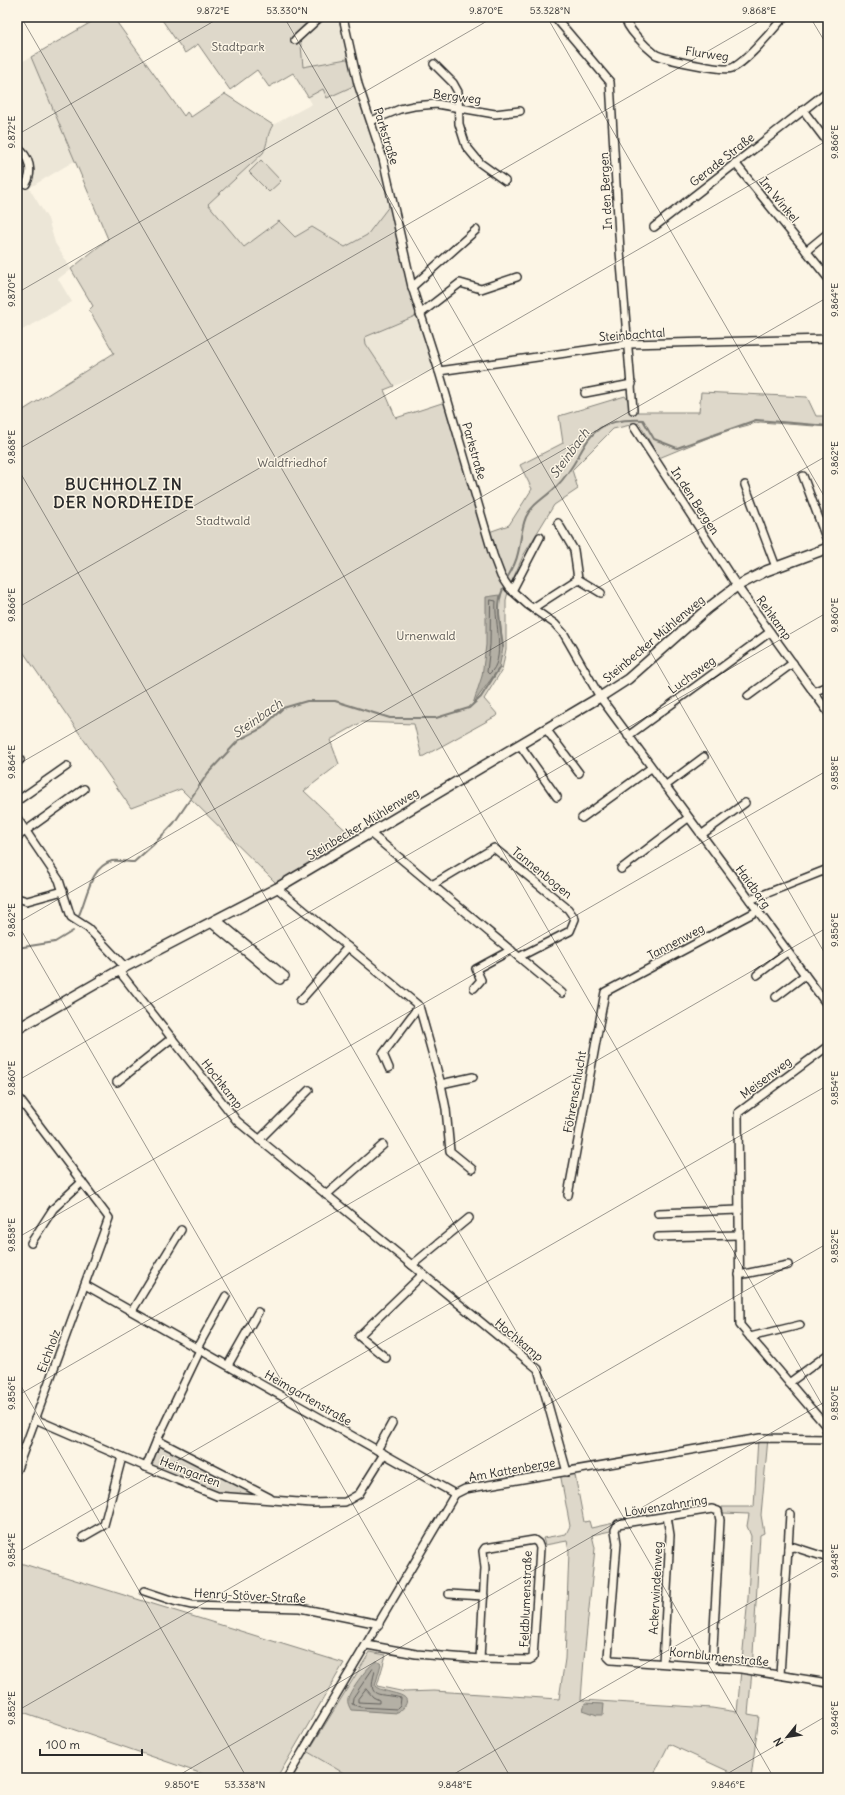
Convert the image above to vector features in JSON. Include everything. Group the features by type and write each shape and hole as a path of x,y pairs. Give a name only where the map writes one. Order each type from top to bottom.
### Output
{"street":[{"path":"295,40 320,17"},
{"name":"Parkstraße","path":"343,17 358,84 383,159 412,287 439,371 493,555 501,576 512,591 555,624 564,634 600,698"},
{"name":"In den Bergen","path":"555,17 610,82 620,251 629,344 633,410"},
{"name":"Flurweg","path":"625,17 628,27 655,54 667,59 721,69 731,69 741,63 784,17"},
{"path":"434,64 453,82 458,92 459,124 466,146 480,163 505,181"},
{"name":"Gerade Straße","path":"654,227 828,91"},
{"name":"Bergweg","path":"371,121 400,109 437,104 495,114 520,111"},
{"path":"803,110 828,143"},
{"path":"17,148 22,151 30,165 26,184"},
{"name":"Im Winkel","path":"735,164 828,278"},
{"path":"412,287 476,230"},
{"path":"806,251 828,233"},
{"path":"420,314 460,283 481,289 517,277"},
{"name":"Steinbachtal","path":"439,371 629,344 828,339"},
{"path":"585,393 632,384"},
{"name":"In den Bergen","path":"634,427 737,586"},
{"path":"803,476 828,543"},
{"path":"745,485 776,567"},
{"path":"558,523 574,550 578,579"},
{"path":"512,591 540,537"},
{"name":"Steinbecker Mühlenweg","path":"17,1029 122,969 277,888 600,698 628,679 707,609 737,586 776,567 828,548"},
{"path":"578,579 601,593"},
{"path":"533,608 578,579"},
{"name":"Rehkamp","path":"737,586 828,712"},
{"name":"Luchsweg","path":"628,736 770,632"},
{"path":"748,696 793,663"},
{"path":"814,692 828,686"},
{"name":"Haidbarg","path":"600,698 828,1006"},
{"path":"546,729 579,773"},
{"path":"520,745 557,797"},
{"path":"665,786 704,757"},
{"path":"17,801 67,766"},
{"path":"582,818 651,768"},
{"path":"17,837 84,789"},
{"path":"702,835 745,802"},
{"name":"Hochkamp","path":"17,818 58,880 70,917 88,928 122,969 172,1038 237,1121 538,1369 567,1472"},
{"path":"621,869 688,818"},
{"path":"370,833 562,993"},
{"name":"Tannenbogen","path":"432,885 494,848 568,909 575,919 570,931 519,957"},
{"path":"750,900 828,869"},
{"path":"277,888 418,1006 441,1084 446,1109 450,1151 472,1170"},
{"path":"17,898 27,901 62,891"},
{"name":"Tannenweg","path":"605,992 757,911"},
{"path":"214,921 282,978"},
{"path":"300,1001 348,947"},
{"path":"474,988 481,980 476,969 511,950"},
{"path":"758,975 788,952"},
{"path":"776,997 805,975"},
{"name":"Föhrenschlucht","path":"568,1195 605,992"},
{"path":"389,1068 383,1054 418,1006"},
{"path":"117,1082 172,1038"},
{"name":"Meisenweg","path":"828,1046 738,1113 740,1325 825,1425 828,1436"},
{"path":"441,1084 473,1077"},
{"path":"259,1140 309,1090"},
{"path":"17,1096 109,1218 85,1285"},
{"path":"326,1195 383,1145"},
{"path":"31,1243 53,1209 82,1182"},
{"path":"658,1213 739,1210"},
{"path":"412,1265 469,1218"},
{"path":"132,1311 181,1230"},
{"path":"658,1237 739,1235"},
{"path":"740,1275 788,1265"},
{"path":"386,1358 359,1336 423,1274"},
{"name":"Heimgartenstraße","path":"85,1285 455,1494"},
{"name":"Eichholz","path":"17,1469 85,1285"},
{"path":"199,1349 226,1296"},
{"path":"228,1365 258,1312"},
{"path":"750,1337 800,1325"},
{"name":"Heimgarten","path":"146,1467 199,1349"},
{"path":"789,1383 827,1356"},
{"name":"Heimgarten","path":"35,1419 217,1496 312,1503 345,1502 359,1494 384,1454"},
{"path":"377,1450 392,1424"},
{"name":"Am Kattenberge","path":"287,1778 455,1494 465,1489 760,1438 828,1439"},
{"name":"Heimgarten","path":"157,1440 274,1500"},
{"path":"83,1537 104,1525 122,1457"},
{"name":"Löwenzahnring","path":"608,1657 617,1543 616,1527 618,1524 712,1509 718,1511 720,1520 712,1666"},
{"path":"780,1675 790,1514"},
{"name":"Ackerwindenweg","path":"663,1663 670,1535 667,1516"},
{"name":"Feldblumenstraße","path":"367,1645 416,1654 480,1659 529,1660 533,1658 538,1604 540,1548 538,1543 534,1540 485,1548 483,1551 485,1568 480,1659"},
{"path":"788,1548 794,1547 828,1558"},
{"name":"Henry-Stöver-Straße","path":"144,1591 192,1605 300,1608 379,1624"},
{"path":"449,1594 484,1596"},
{"name":"Kornblumenstraße","path":"608,1657 611,1660 712,1666 828,1683"},
{"path":"828,1678 828,1683"}],"shaded area":[{"path":"320,17 343,17 352,58 303,68 300,35"},
{"path":"31,57 76,160 29,188 48,219 55,243 71,269 58,279 72,302 17,333 17,64"},
{"path":"358,84 393,201 367,235 345,247 312,227 295,237 279,221 245,247 207,204 263,153 273,125 312,104 308,97 323,89 327,97"},
{"path":"420,314 438,369 394,386 366,344 365,337"},
{"path":"308,1752 352,1778 292,1778"}],"green space":[{"name":"Stadtwald","path":"100,17 113,17 184,116 187,112 191,117 225,94 273,125 263,153 208,204 244,247 279,221 295,237 312,227 345,247 367,235 393,201 420,314 365,337 366,344 394,386 384,390 396,418 448,401 486,533 509,525 532,489 520,465 563,443 559,416 625,396 636,412 699,412 701,392 807,397 816,416 828,416 828,427 760,422 722,432 659,458 639,423 613,429 572,470 578,489 554,505 523,556 509,588 506,600 506,649 502,670 484,699 498,715 422,757 414,724 362,722 330,740 339,764 304,791 357,841 277,884 181,789 131,808 17,643 17,414 114,353 89,310 93,306 71,269 108,239 31,57"},
{"name":"Stadtpark","path":"160,17 320,17 300,35 303,67 352,58 358,84 327,98 323,89 308,97 293,73 269,87 257,70 230,90 198,44 185,53"},
{"path":"261,160 281,181 269,192 249,172"},
{"path":"758,1438 768,1438 761,1515 764,1533 760,1535 748,1714 759,1716 751,1778 743,1778 669,1744 652,1778 352,1778 308,1752 370,1652 386,1655 377,1686 405,1692 434,1691 559,1699 565,1659 569,1551 567,1541 545,1545 543,1538 566,1534 570,1526 560,1473 574,1470 584,1522 589,1521 591,1528 614,1523 615,1530 592,1535 595,1548 581,1700 712,1708 737,1712 748,1598 751,1536 747,1526 749,1514 723,1513 722,1507 754,1507"},
{"path":"157,1440 274,1500 217,1496 146,1467"},
{"path":"17,1562 344,1663 277,1778 214,1778 17,1710"}],"water":[{"path":"500,595 499,609 503,648 499,668 473,704 482,676 486,645 486,597"},
{"path":"377,1661 381,1664 375,1686 379,1689 404,1697 406,1701 405,1706 398,1713 351,1710 349,1706 348,1698 353,1689 365,1672 373,1663"},
{"path":"585,1703 604,1704 603,1715 597,1715 583,1710"}],"waterway":[{"name":"Steinbach","path":"507,578 516,560 523,526 528,513 556,487 567,474 589,439 607,424 622,421 643,420 654,439 677,448 756,420 828,426"},
{"name":"Steinbach","path":"503,589 499,603 503,647"},
{"name":"Steinbach","path":"79,915 90,884 99,870 105,864 112,861 134,862 174,823 208,773 239,740 262,728 283,708 307,701 335,701 390,718 436,718 469,708 481,697 500,667"},
{"name":"Steinbach","path":"17,948 55,942 73,931"}],"district":[{"name":"BUCHHOLZ IN DER NORDHEIDE","path":"124,493"}],"park label":[{"name":"Waldfriedhof","path":"292,463"},
{"name":"Urnenwald","path":"426,636"}]}
